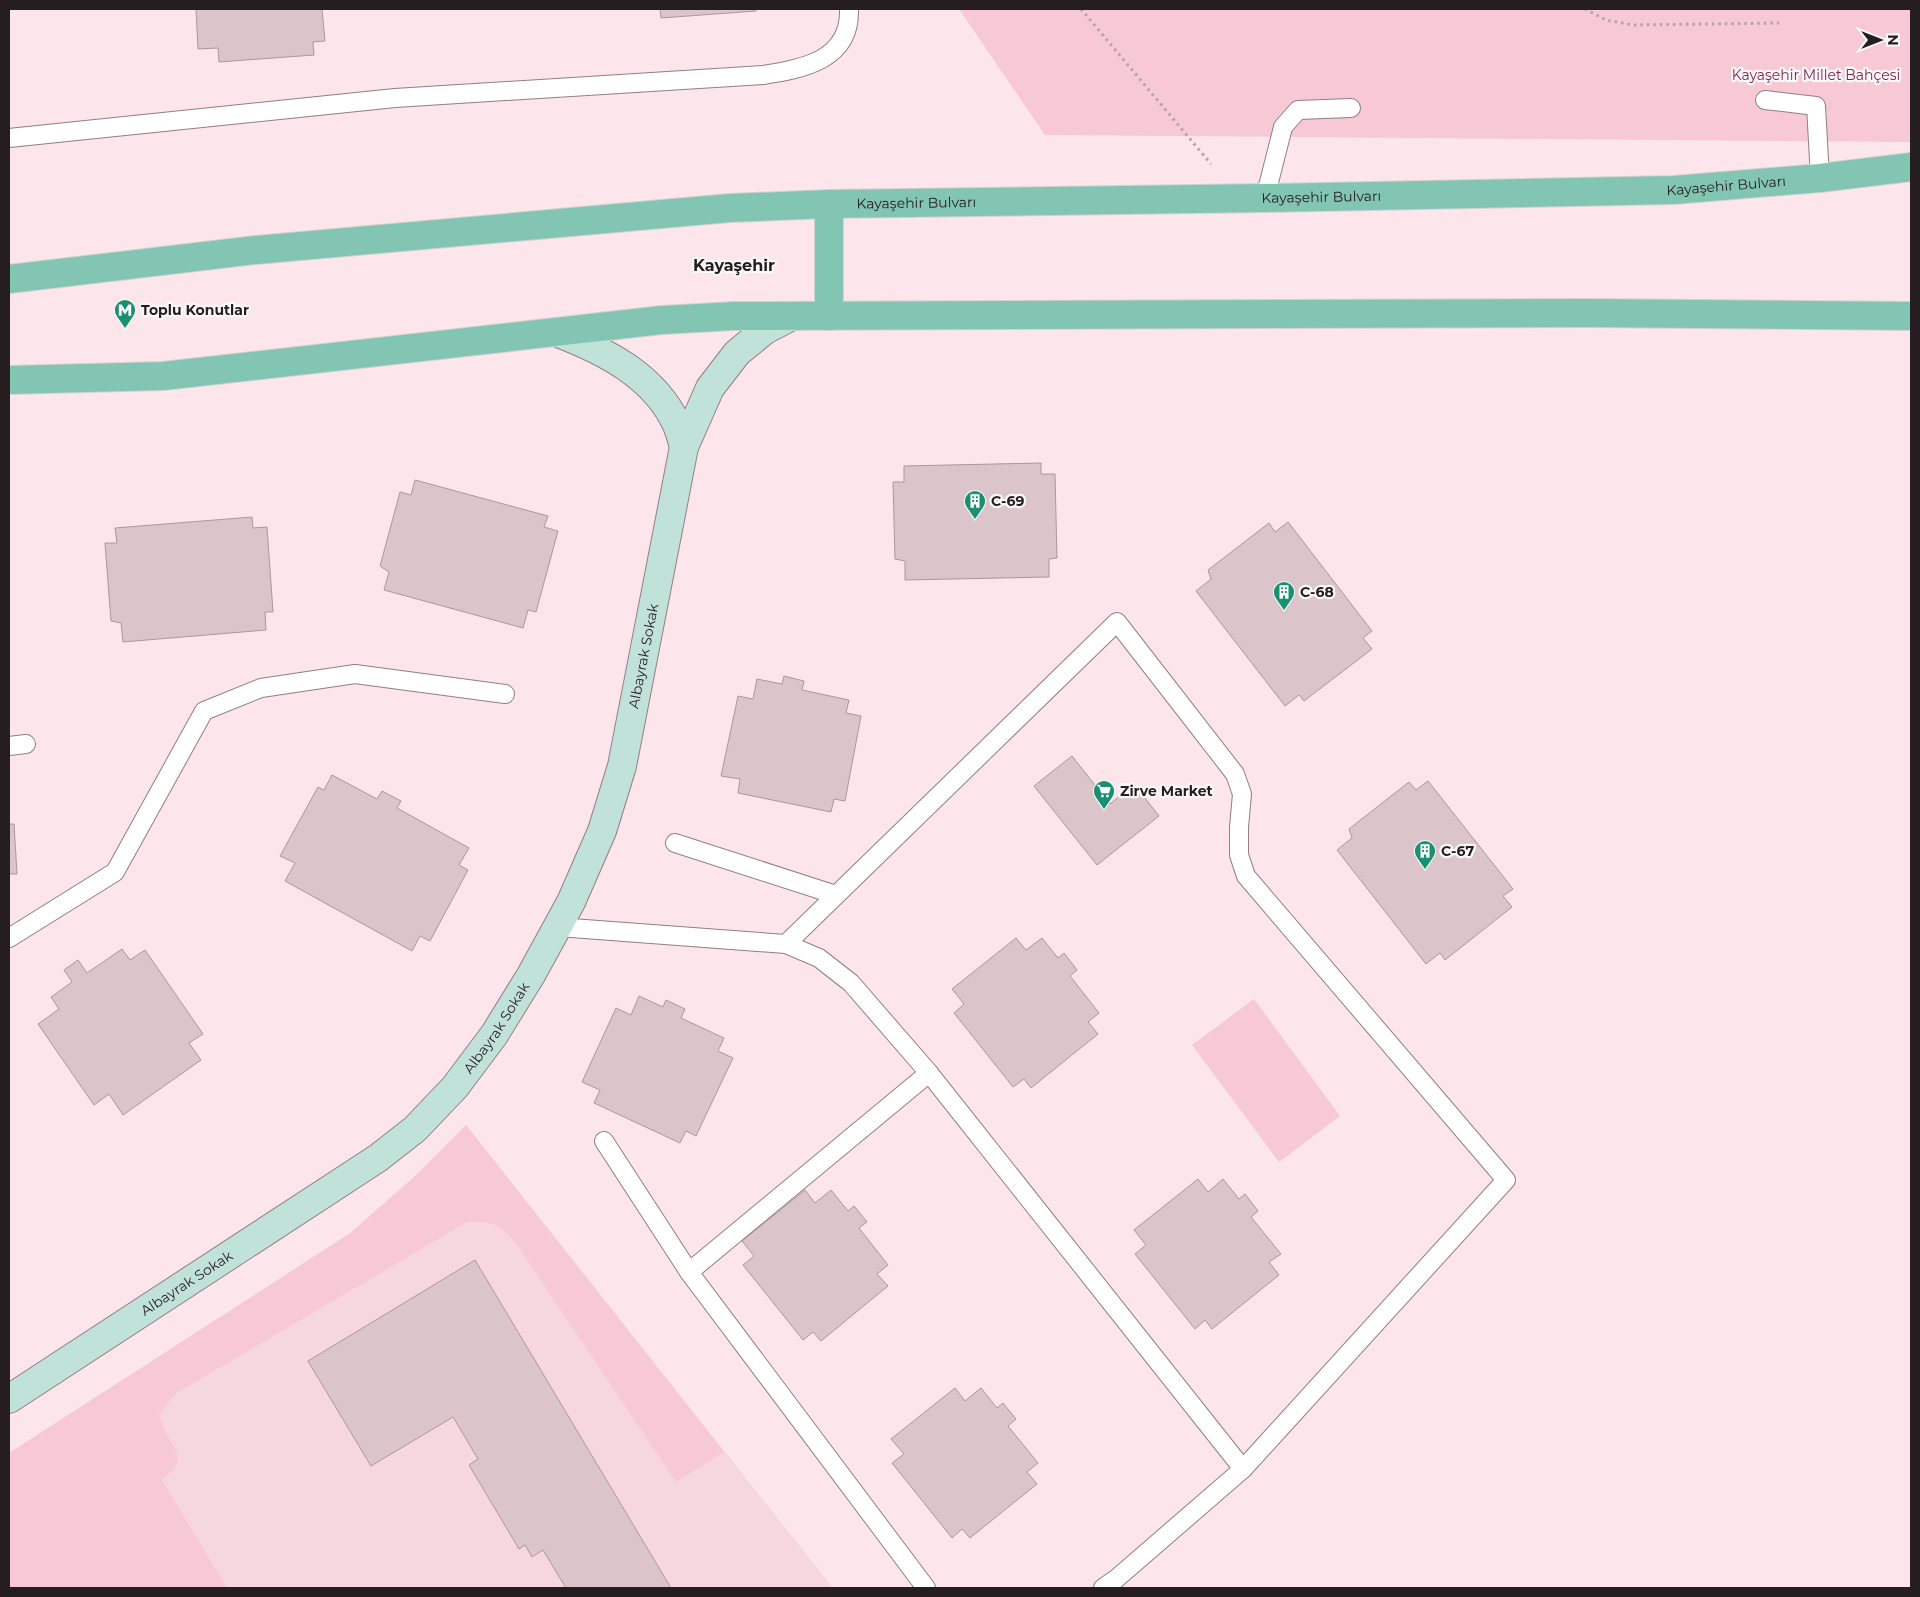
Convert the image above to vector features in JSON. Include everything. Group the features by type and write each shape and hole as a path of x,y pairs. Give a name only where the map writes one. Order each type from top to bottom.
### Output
{"main road":[{"name":"Kayaşehir Bulvarı","path":"9,279 256,250 730,208 829,204 1674,190 1820,178 1911,167"},
{"path":"828,316 829,204"},
{"path":"9,380 163,376 662,320 734,316 1587,313 1911,316"}],"street":[{"name":"Albayrak Sokak","path":"9,1400 378,1158 414,1129 455,1087 494,1035 558,927 602,831 622,766 684,447 710,388 737,353 765,330 792,316"},
{"path":"558,333 616,360 646,382 661,398 673,418 684,447"}],"lane":[{"path":"9,138 395,98 763,75 793,71 815,64 832,51 844,35 850,16 849,9"},
{"path":"1765,100 1816,106 1820,178"},
{"path":"1252,198 1283,127 1298,110 1351,108"},
{"path":"786,944 1117,622 1234,774 1242,794 1238,827 1238,855 1246,876 1506,1180 1243,1469 1116,1580 1103,1588"},
{"path":"9,938 115,872 204,710 261,688 355,674 505,694"},
{"path":"675,843 836,896"},
{"path":"558,927 786,944 819,958 851,983 929,1074 1243,1469"},
{"path":"689,1272 929,1074"},
{"path":"604,1141 689,1272 926,1588"}],"path":[{"path":"1081,9 1252,198"},
{"path":"1585,9 1606,20 1633,25 1779,23"}],"shaded area":[{"path":"466,1125 833,1588 9,1588 9,1453 349,1234 413,1178"}],"green space":[{"name":"Kayaşehir Millet Bahçesi","path":"959,9 1910,9 1911,142 1045,135"},
{"path":"1254,999 1340,1116 1279,1162 1192,1045"},
{"path":"466,1125 724,1452 676,1482 514,1241 498,1226 467,1222 175,1394 159,1415 165,1431 177,1452 177,1463 172,1471 162,1480 227,1588 9,1588 9,1453 349,1234 413,1178"}],"building":[{"path":"196,9 322,9 325,41 313,42 314,55 219,62 218,48 198,49"},
{"path":"660,9 756,9 756,11 661,18"},
{"name":"C-69","path":"1041,463 1041,474 1055,474 1057,558 1049,559 1049,577 905,580 905,561 895,559 893,482 904,482 904,466"},
{"path":"415,480 548,516 544,527 558,531 536,612 528,610 523,628 384,590 389,572 380,566 400,492 411,495"},
{"path":"252,517 253,528 267,527 273,612 265,612 266,630 123,642 121,623 111,621 105,543 117,543 115,528"},
{"name":"C-68","path":"1288,522 1372,631 1363,638 1372,649 1304,701 1299,695 1285,706 1196,591 1211,579 1208,570 1269,523 1275,532"},
{"path":"784,676 804,681 802,690 849,700 846,713 861,716 845,801 834,799 831,812 738,793 740,779 721,776 738,696 753,699 757,679 782,684"},
{"name":"Zirve Market","path":"1072,756 1110,804 1134,784 1159,816 1097,865 1034,786"},
{"path":"332,775 377,799 382,791 401,801 397,808 469,848 459,865 468,870 430,941 420,936 412,951 285,881 295,863 280,856 318,787 324,790"},
{"name":"C-67","path":"1428,781 1513,889 1503,896 1512,907 1445,960 1440,953 1426,964 1337,850 1352,838 1349,829 1409,782 1416,790"},
{"path":"9,824 14,824 17,874 9,874"},
{"path":"1016,938 1026,950 1042,938 1058,958 1064,953 1077,970 1070,976 1099,1013 1088,1022 1098,1034 1031,1088 1024,1079 1013,1087 954,1013 964,1004 952,989"},
{"path":"122,949 130,960 145,950 203,1034 189,1043 201,1060 123,1115 109,1094 94,1105 38,1024 59,1009 51,997 72,982 64,970 78,960 87,973"},
{"path":"639,996 663,1007 666,1000 685,1009 681,1018 724,1038 718,1051 733,1058 696,1136 686,1131 680,1143 594,1103 600,1090 582,1082 616,1008 631,1015"},
{"path":"1198,1179 1208,1192 1223,1179 1239,1199 1245,1194 1258,1211 1251,1217 1281,1254 1269,1262 1279,1275 1212,1329 1205,1320 1195,1329 1135,1254 1146,1245 1134,1230"},
{"path":"805,1190 815,1203 831,1190 848,1211 854,1206 867,1222 859,1228 888,1265 877,1274 888,1286 821,1341 813,1332 803,1340 743,1265 754,1256 742,1241"},
{"path":"475,1260 671,1588 566,1588 543,1550 532,1557 525,1545 519,1549 469,1465 478,1459 453,1417 371,1466 308,1361"},
{"path":"955,1388 965,1401 981,1388 997,1408 1003,1403 1016,1419 1008,1426 1038,1463 1027,1472 1037,1484 970,1538 962,1529 952,1538 892,1463 904,1454 891,1439"}],"place":[{"name":"Toplu Konutlar","path":"125,329"},
{"name":"C-69","path":"975,520"},
{"name":"C-68","path":"1284,611"},
{"name":"Zirve Market","path":"1104,810"},
{"name":"C-67","path":"1425,870"}],"district":[{"name":"Kayaşehir","path":"734,265"}]}
